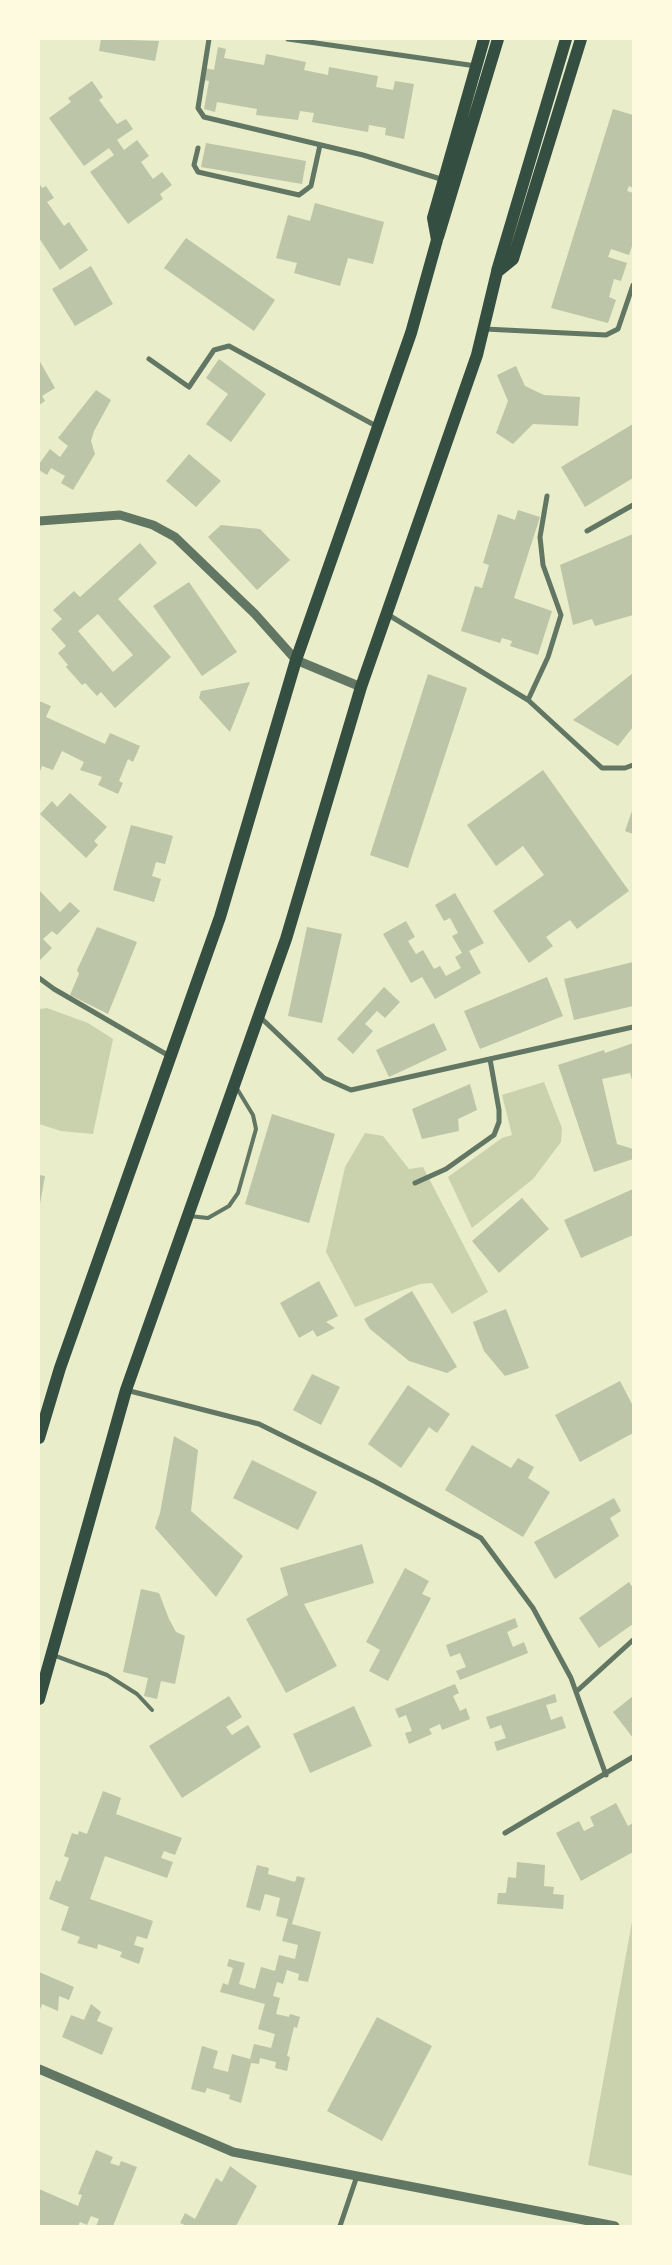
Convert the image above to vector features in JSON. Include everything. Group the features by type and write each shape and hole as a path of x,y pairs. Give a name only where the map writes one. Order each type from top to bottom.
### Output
{"main road":[{"path":"437,240 433,218 484,39"},
{"path":"39,1438 60,1368 220,917 296,660 411,332 498,39"},
{"path":"39,1698 126,1390 286,939 361,687 485,329 497,272 566,39"},
{"path":"497,272 513,259 581,39"}],"street":[{"path":"209,39 198,108 204,117 362,155 444,180"},
{"path":"288,39 476,66"},
{"path":"198,148 194,166 198,172 299,195 311,186 320,145"},
{"path":"485,329 606,335 618,329 633,285"},
{"path":"149,358 189,387 214,350 229,346 378,427"},
{"path":"528,700 548,657 561,615 543,565 540,537 547,496"},
{"path":"587,531 633,505"},
{"path":"39,521 120,515 153,525 175,537 255,614 296,660 361,687"},
{"path":"387,614 528,700 602,768 625,768 633,765"},
{"path":"39,978 54,989 171,1057"},
{"path":"259,1016 324,1078 351,1090 633,1027"},
{"path":"415,1183 446,1169 494,1135 499,1122 499,1110 490,1059"},
{"path":"126,1390 259,1424 374,1481 481,1538 533,1608 572,1678 606,1775"},
{"path":"577,1691 633,1640"},
{"path":"505,1834 606,1775 633,1756"},
{"path":"39,2069 233,2152 615,2226"},
{"path":"340,2226 356,2176"}],"lane":[{"path":"188,1216 208,1218 229,1206 238,1193 256,1129 253,1115 235,1085"},
{"path":"51,1654 107,1675 137,1694 152,1710"}],"green space":[{"path":"47,1008 88,1023 113,1039 93,1134 61,1131 39,1124 39,1009"},
{"path":"544,1082 562,1128 561,1142 533,1179 472,1228 448,1177 502,1138 512,1135 502,1095"},
{"path":"365,1133 383,1136 409,1169 423,1167 488,1292 452,1314 432,1283 420,1284 355,1307 326,1252 345,1167"},
{"path":"633,1916 633,2176 588,2165"}],"building":[{"path":"101,39 159,41 155,61 99,51"},
{"path":"218,47 226,49 224,58 264,65 266,54 306,62 304,70 328,75 329,67 378,76 376,87 393,90 395,81 414,84 404,139 385,135 386,128 369,125 368,132 312,122 314,113 300,111 298,120 256,115 257,109 217,102 215,112 204,109 209,81 203,80 205,68 214,70"},
{"path":"92,81 103,97 99,100 117,124 126,119 133,129 117,140 124,150 137,140 149,156 141,162 153,179 162,172 172,185 160,194 163,199 128,224 90,172 114,155 109,148 84,166 49,118 71,102 68,98"},
{"path":"613,109 633,115 633,188 629,186 627,191 633,193 633,243 629,255 611,249 608,257 627,263 621,281 614,279 609,297 616,300 608,323 551,308"},
{"path":"206,143 306,161 302,184 201,167"},
{"path":"39,183 42,188 46,186 54,198 47,202 64,226 69,222 88,250 60,270 39,238"},
{"path":"315,203 384,222 373,264 348,258 340,286 294,273 297,263 276,258 288,215 310,221"},
{"path":"186,238 275,300 254,331 164,268"},
{"path":"91,266 113,304 75,326 52,289"},
{"path":"219,359 266,394 231,442 206,424 228,394 206,378"},
{"path":"39,360 55,388 42,396 45,401 39,405"},
{"path":"516,366 525,386 544,395 580,397 578,426 533,424 513,444 496,433 508,401 497,375"},
{"path":"96,390 111,400 94,431 91,441 95,454 73,490 61,483 65,476 51,468 47,475 39,470 39,464 50,449 60,457 68,446 58,438"},
{"path":"633,424 633,478 585,507 561,467"},
{"path":"189,454 221,481 196,507 166,481"},
{"path":"518,510 540,517 514,598 552,611 538,655 510,646 512,641 502,638 500,643 461,631 475,586 482,588 489,565 483,563 498,514 515,520"},
{"path":"221,525 260,529 290,560 257,590 208,537"},
{"path":"633,534 633,615 595,626 592,619 573,625 560,565"},
{"path":"140,543 157,563 118,599 171,657 115,708 101,692 97,696 85,683 82,685 66,667 68,665 58,653 66,646 51,629 62,619 53,610 74,591 80,597","holes":["98,614 133,655 113,672 78,631"]},
{"path":"189,582 237,652 202,676 153,606"},
{"path":"633,673 633,727 618,746 573,720"},
{"path":"428,674 467,688 408,868 370,855"},
{"path":"250,682 230,732 199,698 201,691"},
{"path":"39,701 51,706 46,717 105,744 110,733 140,746 133,762 128,759 119,781 123,783 118,794 98,785 102,777 80,770 84,762 62,751 53,770 42,766 39,774"},
{"path":"543,770 629,891 577,929 570,920 546,937 553,946 529,963 493,911 544,875 523,846 496,866 467,825"},
{"path":"70,793 107,827 94,841 98,845 86,858 40,814 52,801 57,807"},
{"path":"633,808 633,834 625,831"},
{"path":"131,825 173,836 165,864 156,862 152,876 161,879 154,902 113,890"},
{"path":"39,890 60,912 70,902 80,911 57,935 52,931 43,939 52,948 39,961"},
{"path":"455,893 484,943 469,951 481,973 435,999 422,977 411,983 383,934 406,921 415,937 408,941 416,954 423,950 434,969 440,966 446,976 461,968 455,957 462,953 452,936 458,933 450,918 444,921 435,905"},
{"path":"97,927 137,942 108,1014 70,995 79,974 77,970"},
{"path":"307,927 342,934 322,1023 288,1016"},
{"path":"633,962 633,1006 574,1020 564,979"},
{"path":"547,977 563,1016 480,1049 464,1011"},
{"path":"384,987 400,1002 385,1018 377,1011 365,1024 373,1031 353,1054 337,1039"},
{"path":"434,1023 447,1050 389,1077 376,1050"},
{"path":"633,1043 633,1083 630,1073 602,1079 617,1144 633,1149 633,1159 594,1172 558,1065 604,1050 605,1053"},
{"path":"470,1084 477,1110 458,1119 459,1131 422,1139 412,1109"},
{"path":"272,1114 335,1134 309,1223 245,1204"},
{"path":"39,1175 45,1176 40,1204 39,1204"},
{"path":"633,1189 633,1235 581,1258 564,1220"},
{"path":"522,1198 549,1229 499,1273 472,1241"},
{"path":"319,1281 338,1316 326,1322 335,1328 317,1337 313,1330 299,1338 280,1303"},
{"path":"412,1291 457,1367 447,1373 409,1361 370,1329 364,1319"},
{"path":"506,1309 529,1368 505,1376 484,1351 473,1322"},
{"path":"312,1374 340,1387 321,1425 293,1410"},
{"path":"620,1381 633,1406 633,1433 580,1462 555,1415"},
{"path":"408,1385 450,1414 437,1433 429,1427 401,1468 368,1444"},
{"path":"174,1436 198,1450 191,1511 243,1556 216,1597 155,1528 160,1513"},
{"path":"472,1445 511,1468 518,1458 534,1467 528,1478 550,1492 523,1537 445,1490"},
{"path":"252,1460 317,1492 298,1530 233,1498"},
{"path":"614,1498 621,1511 610,1518 619,1536 555,1579 534,1542"},
{"path":"362,1544 374,1583 304,1604 337,1666 286,1693 246,1619 288,1595 280,1568"},
{"path":"405,1568 429,1581 422,1594 431,1598 388,1681 369,1671 380,1650 366,1642"},
{"path":"629,1582 633,1588 633,1624 599,1648 579,1618"},
{"path":"141,1589 159,1593 176,1632 185,1636 175,1684 161,1681 157,1699 144,1696 148,1678 123,1672"},
{"path":"515,1618 518,1627 507,1632 513,1647 524,1642 528,1653 460,1680 456,1671 466,1667 460,1653 450,1657 446,1645"},
{"path":"455,1684 459,1693 453,1696 460,1711 466,1708 470,1719 442,1730 440,1724 429,1729 432,1734 409,1744 405,1733 412,1731 406,1715 399,1718 395,1709"},
{"path":"555,1694 557,1702 546,1705 551,1720 562,1716 566,1728 497,1751 494,1742 506,1738 501,1725 490,1729 486,1717"},
{"path":"229,1696 242,1717 226,1727 232,1735 248,1725 261,1747 182,1798 149,1746"},
{"path":"633,1696 633,1738 613,1712"},
{"path":"354,1706 372,1746 310,1773 293,1734"},
{"path":"103,1791 121,1798 116,1814 182,1838 175,1855 164,1851 161,1858 173,1862 167,1878 105,1856 90,1899 153,1921 147,1939 137,1936 134,1945 144,1948 139,1964 120,1957 122,1952 98,1944 97,1949 77,1943 80,1937 61,1930 69,1907 49,1899 56,1880 60,1882 69,1858 64,1856 72,1833 78,1835 79,1831 87,1834"},
{"path":"616,1803 628,1826 633,1823 633,1852 581,1881 556,1833 579,1821 584,1831 594,1826 590,1817"},
{"path":"517,1862 545,1865 544,1886 554,1887 553,1894 564,1895 563,1909 497,1904 498,1893 506,1893 508,1877 516,1878"},
{"path":"257,1865 269,1868 268,1874 295,1882 297,1876 305,1878 292,1924 321,1932 308,1982 298,1980 299,1974 287,1970 283,1984 277,1982 273,1996 280,1998 276,2014 289,2017 290,2014 300,2017 297,2028 294,2027 287,2056 290,2057 287,2071 275,2068 276,2062 260,2058 259,2064 251,2063 241,2103 229,2099 230,2095 207,2088 205,2093 191,2089 202,2046 218,2051 213,2068 228,2072 232,2054 250,2059 254,2044 271,2048 275,2034 258,2029 265,2004 220,1992 223,1983 228,1985 233,1968 227,1966 229,1959 245,1963 239,1984 255,1989 261,1967 275,1971 279,1955 295,1959 298,1945 282,1941 288,1919 276,1916 280,1898 265,1894 260,1911 246,1907"},
{"path":"39,1972 74,1987 69,2000 59,1996 58,2011 42,2004 39,2012"},
{"path":"91,2004 101,2012 97,2021 113,2028 102,2055 62,2037 71,2015 84,2020"},
{"path":"377,2017 432,2046 382,2141 327,2111"},
{"path":"96,2150 113,2157 110,2163 119,2166 121,2161 137,2167 113,2226 96,2226 99,2219 91,2216 87,2225 80,2222 78,2226 39,2226 39,2189 78,2206 82,2195 78,2194"},
{"path":"230,2166 257,2186 236,2226 187,2226 180,2223 185,2213 195,2219 216,2178 222,2182"}]}
